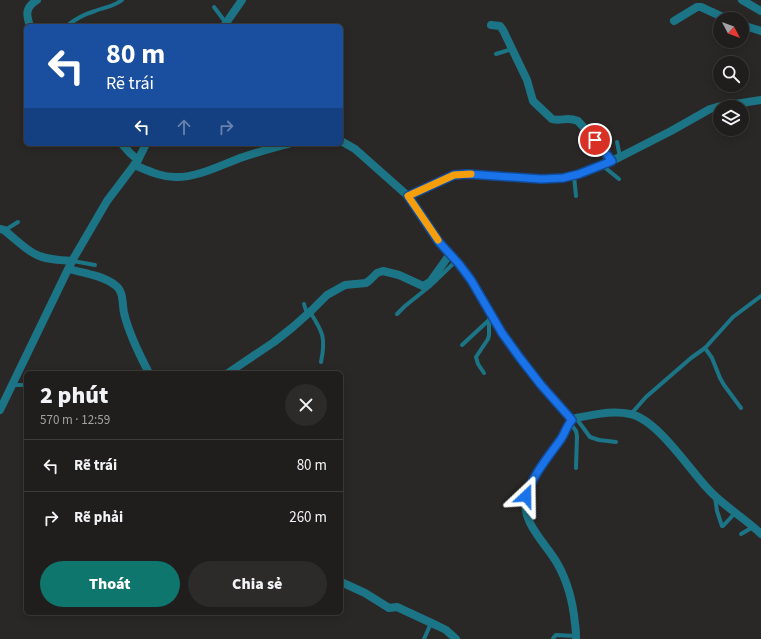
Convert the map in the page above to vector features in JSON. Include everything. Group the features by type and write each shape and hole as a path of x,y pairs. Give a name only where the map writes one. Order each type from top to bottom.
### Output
{"street":[{"path":"29,24 27,10 37,0"},
{"path":"225,24 242,0"},
{"path":"742,0 761,11"},
{"path":"674,21 697,7 701,7 713,13"},
{"path":"492,25 502,27 526,80 532,98 536,104 552,119 556,120 568,118 578,121 612,161"},
{"path":"749,28 761,32"},
{"path":"408,196 454,175 467,174 541,179 563,178 612,161 710,109 761,100"},
{"path":"343,142 355,149 408,196 439,242 456,260 471,280 491,318 520,358 541,385 572,420"},
{"path":"124,146 136,163 157,174 175,177 202,172 281,146"},
{"path":"0,410 3,399 12,385 70,265 107,201 136,163 145,146"},
{"path":"2,230 39,256 70,265 109,281 119,288 129,330 139,355 148,371"},
{"path":"231,371 274,342 309,313 327,295 336,289 348,284 366,283 377,273 383,272 399,275 423,286 430,282 450,254"},
{"path":"576,638 572,601 568,585 557,563 531,526 525,505 528,488 534,476 572,420 602,413 614,412 638,416 661,434 708,490 761,534"},
{"path":"343,583 365,593 389,608 397,607 432,623 446,630 456,639"}],"lane":[{"path":"69,24 84,15 112,6 122,0"},
{"path":"214,7 225,24"},
{"path":"496,54 512,49"},
{"path":"617,142 620,157"},
{"path":"602,165 620,179"},
{"path":"574,175 576,196"},
{"path":"2,230 18,222"},
{"path":"397,314 430,286 456,260"},
{"path":"70,265 95,265"},
{"path":"631,414 646,396 705,348 733,317 761,296"},
{"path":"304,304 318,325 323,339 321,362"},
{"path":"462,345 491,318"},
{"path":"484,373 478,364 476,357 488,339 491,318"},
{"path":"705,348 712,358 714,366 724,385 740,408"},
{"path":"12,385 24,385"},
{"path":"572,420 590,437 599,440 616,442"},
{"path":"572,420 577,436 576,468"},
{"path":"714,495 716,511 722,526 736,512"},
{"path":"741,534 753,527"},
{"path":"424,639 432,623"},
{"path":"553,639 556,635 576,638"}],"slow traffic":[{"path":"438,240 408,196 454,175 471,174"}],"route":[{"path":"526,496 534,476 572,420 541,385 520,358 502,333 471,280 439,242 408,196 454,175 497,175 541,179 563,178 579,174 612,161 595,140"}]}
